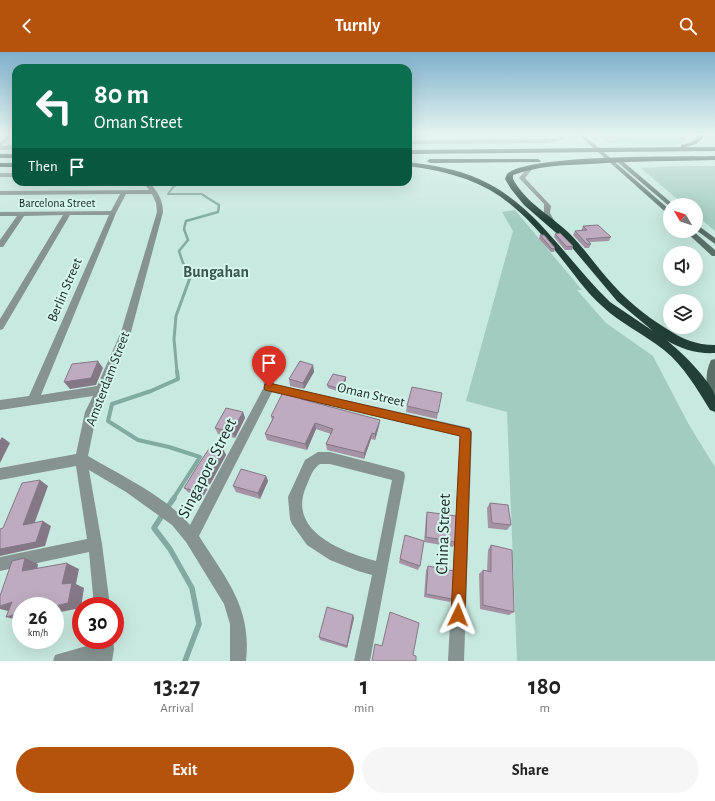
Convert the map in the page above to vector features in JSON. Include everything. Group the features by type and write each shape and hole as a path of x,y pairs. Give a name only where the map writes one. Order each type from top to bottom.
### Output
{"highway":[{"path":"415,163 468,176 488,184 509,198 524,211 549,238 605,303 621,316 668,347 680,357 693,372 715,406"},
{"path":"566,163 531,167 510,174 508,179 522,198 552,222 580,249 614,292 637,314 669,336 687,345 701,349 715,349"},
{"path":"0,165 12,165"}],"main road":[{"path":"612,163 663,208"},
{"path":"623,163 663,198"},
{"path":"703,232 715,242"},
{"path":"697,238 715,254"},
{"path":"715,363 712,378 715,401"}],"street":[{"path":"531,167 522,178 546,203 548,206 547,214 552,222"},
{"path":"0,175 12,175"},
{"name":"Amsterdam Street","path":"101,597 95,544 81,459 91,412 102,390 126,332 160,212 160,204 149,186"},
{"name":"Berlin Street","path":"33,400 113,213 124,192"},
{"path":"0,193 154,192"},
{"path":"0,327 68,213"},
{"name":"Barcelona Street","path":"0,214 113,213"},
{"path":"0,245 22,214"},
{"path":"268,371 269,387"},
{"name":"Oman Street","path":"269,387 466,432"},
{"name":"Singapore Street","path":"191,537 269,387"},
{"path":"0,406 102,390"},
{"name":"China Street","path":"456,661 466,432"},
{"path":"362,661 381,570 399,476 330,458 318,458 309,464 295,497 297,518 312,540 334,555 358,564 381,570"},
{"path":"0,474 81,459 131,488 177,520 191,537 231,601 238,624 238,661"},
{"path":"0,564 95,544"},
{"path":"61,661 105,650"}],"green space":[{"path":"715,166 715,231 703,221 703,198 676,198 641,168"},
{"path":"515,210 582,290 577,290 606,323 653,356 689,425 715,467 715,661 517,661 507,412 466,401 513,231 502,212"}],"building":[{"path":"598,225 611,237 586,239 591,244 587,244 575,231 587,230 583,226"},
{"path":"560,233 573,246 567,247 555,234"},
{"path":"540,235 544,235 555,248 552,249"},
{"path":"98,361 91,378 64,382 72,364"},
{"path":"300,361 313,365 303,383 289,379"},
{"path":"333,374 346,377 340,389 327,385"},
{"path":"412,387 442,393 438,413 407,406"},
{"path":"284,390 297,393 296,396 302,397 301,399 380,420 375,434 372,433 364,453 326,444 333,429 315,423 305,444 265,434 274,417 271,416"},
{"path":"226,408 243,412 232,432 215,428"},
{"path":"211,446 223,449 199,492 184,488 198,465"},
{"path":"241,469 266,476 258,493 233,486"},
{"path":"40,480 23,525 43,521 36,542 0,549 0,529 3,528 22,483"},
{"path":"490,503 508,505 511,525 492,523"},
{"path":"427,512 456,516 455,542 426,537"},
{"path":"405,535 424,541 420,566 400,559"},
{"path":"491,545 512,550 514,612 483,605 483,570 491,572"},
{"path":"25,558 22,571 67,563 62,584 72,583 68,603 64,604 64,597 12,597 12,602 0,606 0,596 12,561"},
{"path":"428,566 454,571 452,599 426,594"},
{"path":"12,602 12,615 6,617"},
{"path":"327,607 353,615 347,646 319,637"},
{"path":"390,612 419,623 413,655 416,656 416,661 372,661 375,644 382,646"}],"waterway":[{"path":"174,186 168,194 202,194 205,196"},
{"path":"190,273 183,263 179,251 188,240 184,229 186,221 218,212 219,205 203,195"},
{"path":"177,372 174,339 176,316 191,275 189,272"},
{"path":"173,499 200,457 169,447 138,440 108,421 112,404 151,391 178,379 177,371"},
{"path":"167,508 174,498"},
{"path":"163,514 154,528 170,549 192,588 199,624 185,661"}],"district":[{"name":"Bungahan","path":"216,272"}],"route":[{"path":"269,387 466,432 458,615"}]}
